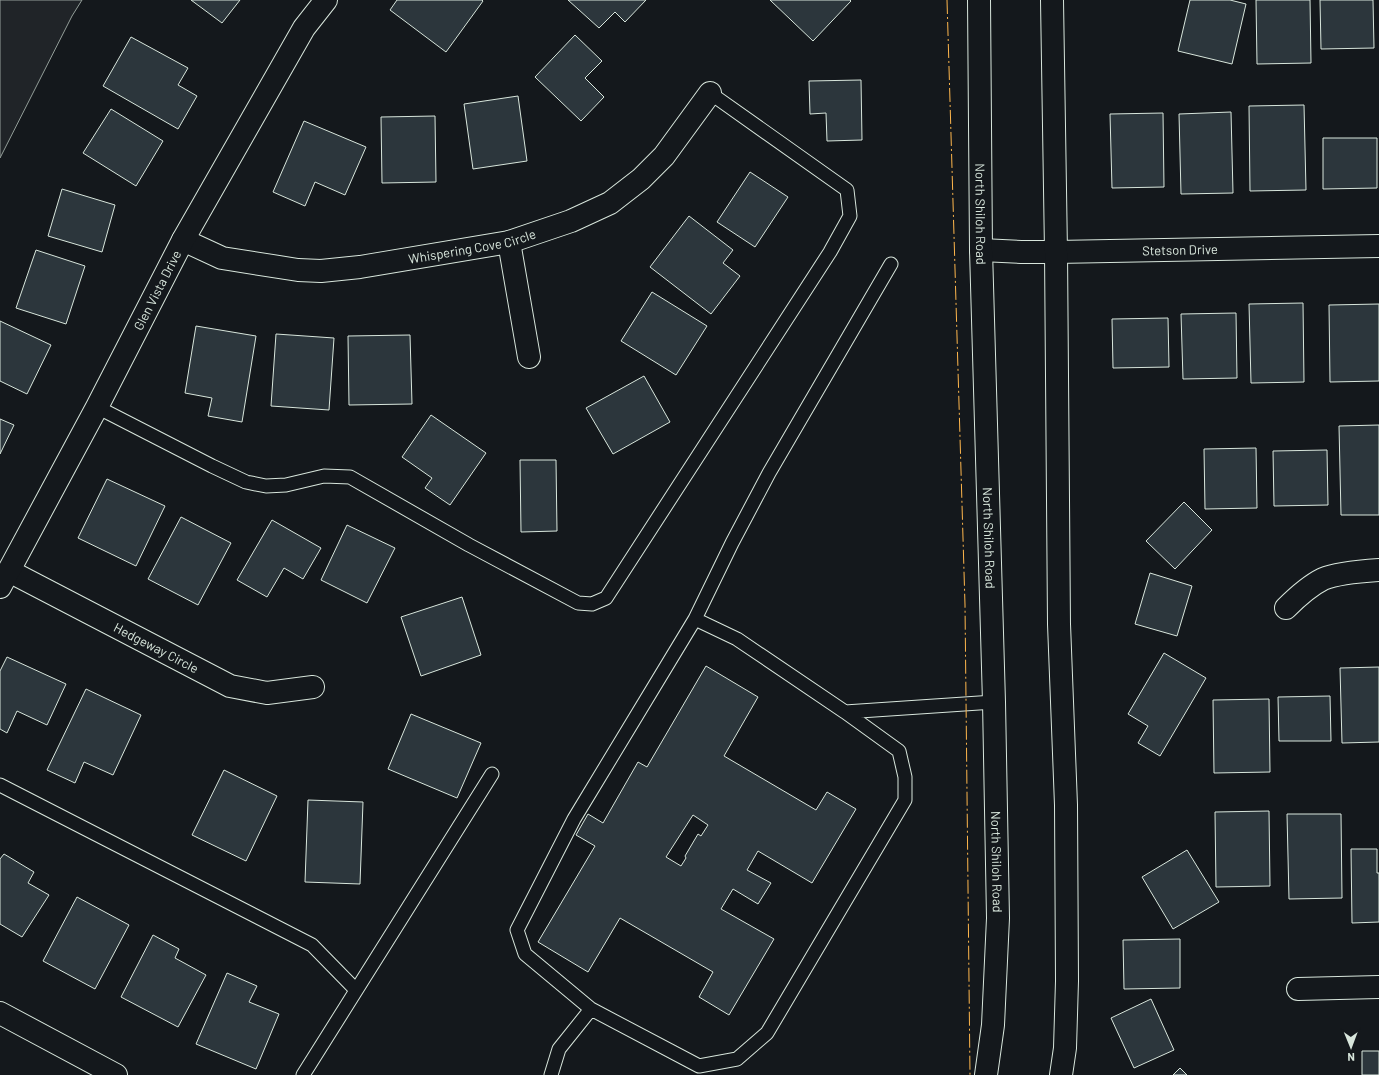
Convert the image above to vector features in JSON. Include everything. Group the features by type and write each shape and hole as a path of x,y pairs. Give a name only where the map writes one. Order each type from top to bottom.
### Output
{"street":[{"name":"Glen Vista Drive","path":"4,579 97,407 183,240 304,28 326,0"},
{"name":"North Shiloh Road","path":"979,0 981,250 994,702 998,918 993,1025 986,1075"},
{"path":"1052,0 1059,624 1066,805 1067,981 1065,1048 1061,1075"},
{"name":"Whispering Cove Circle","path":"183,240 222,258 298,270 321,271 360,267 509,242 572,221 610,203 641,179 664,156 710,93"},
{"path":"509,242 529,357"},
{"name":"Stetson Drive","path":"981,250 1056,252 1379,246"},
{"path":"1286,608 1305,590 1324,579 1358,572 1379,570"},
{"name":"Hedgeway Circle","path":"4,579 230,686 267,693 313,687"},
{"path":"1298,989 1379,987"},
{"path":"0,1013 116,1075"}],"lane":[{"path":"97,407 246,482 266,486 286,485 324,476 350,477 469,545 578,603 592,604 606,598 830,252 850,216 847,190 710,93"},
{"path":"695,619 737,639 845,712 899,751 905,777 905,800 767,1033 737,1059 699,1066 591,1009 524,954 517,930 574,820 695,619 732,543 769,473 891,264"},
{"path":"845,712 994,702"},
{"path":"303,1075 492,774"},
{"path":"0,785 312,945 356,990"},
{"path":"551,1075 559,1049 591,1009"}],"shaded area":[{"path":"0,0 82,0 72,16 0,158"}],"building":[{"path":"191,0 240,0 222,23"},
{"path":"397,0 483,1 446,52 390,10"},
{"path":"568,0 646,0 625,22 615,12 599,28"},
{"path":"770,0 850,0 851,1 813,41"},
{"path":"1190,0 1230,0 1246,4 1232,64 1178,51"},
{"path":"1256,0 1310,0 1311,63 1257,64"},
{"path":"1320,0 1373,0 1374,48 1321,49"},
{"path":"575,35 602,61 585,78 604,97 581,121 535,77"},
{"path":"131,37 188,68 178,85 197,96 178,129 103,86"},
{"path":"861,80 862,140 827,141 826,113 810,114 809,81"},
{"path":"518,96 527,161 473,169 464,104"},
{"path":"1304,105 1306,190 1250,191 1249,106"},
{"path":"111,109 163,141 136,186 83,153"},
{"path":"1231,112 1233,193 1181,194 1179,114"},
{"path":"1163,113 1164,187 1112,188 1110,114"},
{"path":"435,116 436,182 382,183 381,117"},
{"path":"304,121 366,147 345,195 315,182 305,206 273,192"},
{"path":"1323,138 1377,138 1377,188 1323,189"},
{"path":"750,172 788,197 755,247 717,222"},
{"path":"62,189 115,205 102,252 48,236"},
{"path":"689,216 733,250 723,263 740,276 711,314 650,267"},
{"path":"36,250 85,266 66,324 16,308"},
{"path":"652,292 707,326 676,375 621,341"},
{"path":"1303,303 1304,382 1251,383 1249,304"},
{"path":"1379,304 1379,381 1330,382 1329,305"},
{"path":"1236,313 1237,378 1183,379 1181,314"},
{"path":"1168,318 1169,367 1113,368 1112,319"},
{"path":"0,321 51,345 27,394 0,381"},
{"path":"196,326 256,336 242,422 208,416 212,398 185,393"},
{"path":"276,334 334,338 329,410 271,406"},
{"path":"410,335 412,404 349,405 348,336"},
{"path":"644,376 670,422 613,454 586,408"},
{"path":"431,415 486,453 450,505 425,488 432,478 402,457"},
{"path":"0,419 14,425 0,454"},
{"path":"1379,425 1379,515 1341,515 1339,426"},
{"path":"1256,448 1257,508 1205,509 1204,449"},
{"path":"1327,450 1328,505 1274,506 1273,451"},
{"path":"520,460 556,460 557,531 521,532"},
{"path":"107,479 165,506 136,566 78,538"},
{"path":"1184,502 1212,530 1175,569 1146,541"},
{"path":"181,517 231,543 198,605 148,579"},
{"path":"272,520 321,548 303,579 284,568 267,597 237,580"},
{"path":"347,525 395,548 367,603 321,580"},
{"path":"1150,573 1192,586 1177,636 1135,624"},
{"path":"462,597 481,655 421,676 401,617"},
{"path":"1164,653 1206,678 1160,756 1138,743 1148,726 1128,714"},
{"path":"7,657 66,684 47,725 17,711 7,733 0,729 0,671"},
{"path":"706,666 758,697 724,756 816,810 827,792 856,809 812,883 758,851 747,870 771,883 758,904 733,889 721,909 774,939 729,1015 699,997 713,972 620,918 588,972 538,942 595,846 576,835 588,814 603,823 638,762 647,767","holes":["693,815 708,825 701,836 698,834 681,866 666,857"]},
{"path":"1379,667 1379,742 1342,743 1340,668"},
{"path":"86,689 141,715 113,775 84,762 75,783 47,770"},
{"path":"1330,696 1331,741 1279,741 1278,697"},
{"path":"1269,699 1270,772 1214,773 1213,700"},
{"path":"411,714 481,743 457,798 388,769"},
{"path":"224,770 277,796 246,861 192,835"},
{"path":"308,800 363,802 360,884 305,882"},
{"path":"1269,811 1270,886 1216,887 1215,812"},
{"path":"1287,814 1341,814 1342,898 1289,899"},
{"path":"1351,849 1377,849 1377,873 1379,873 1379,922 1352,923"},
{"path":"1187,850 1219,902 1173,929 1142,877"},
{"path":"4,854 34,872 28,883 49,895 22,937 0,924 0,859"},
{"path":"77,897 129,925 95,989 43,961"},
{"path":"153,935 179,949 175,958 206,975 178,1027 121,997"},
{"path":"1180,939 1180,988 1124,989 1123,940"},
{"path":"227,973 257,986 249,1002 279,1014 256,1069 196,1044"},
{"path":"1151,999 1174,1050 1134,1068 1111,1018"},
{"path":"1362,1051 1379,1051 1379,1075 1362,1075"},
{"path":"1180,1068 1187,1075 1173,1075"}],"power":[{"path":"947,0 965,605 970,1075"}]}
